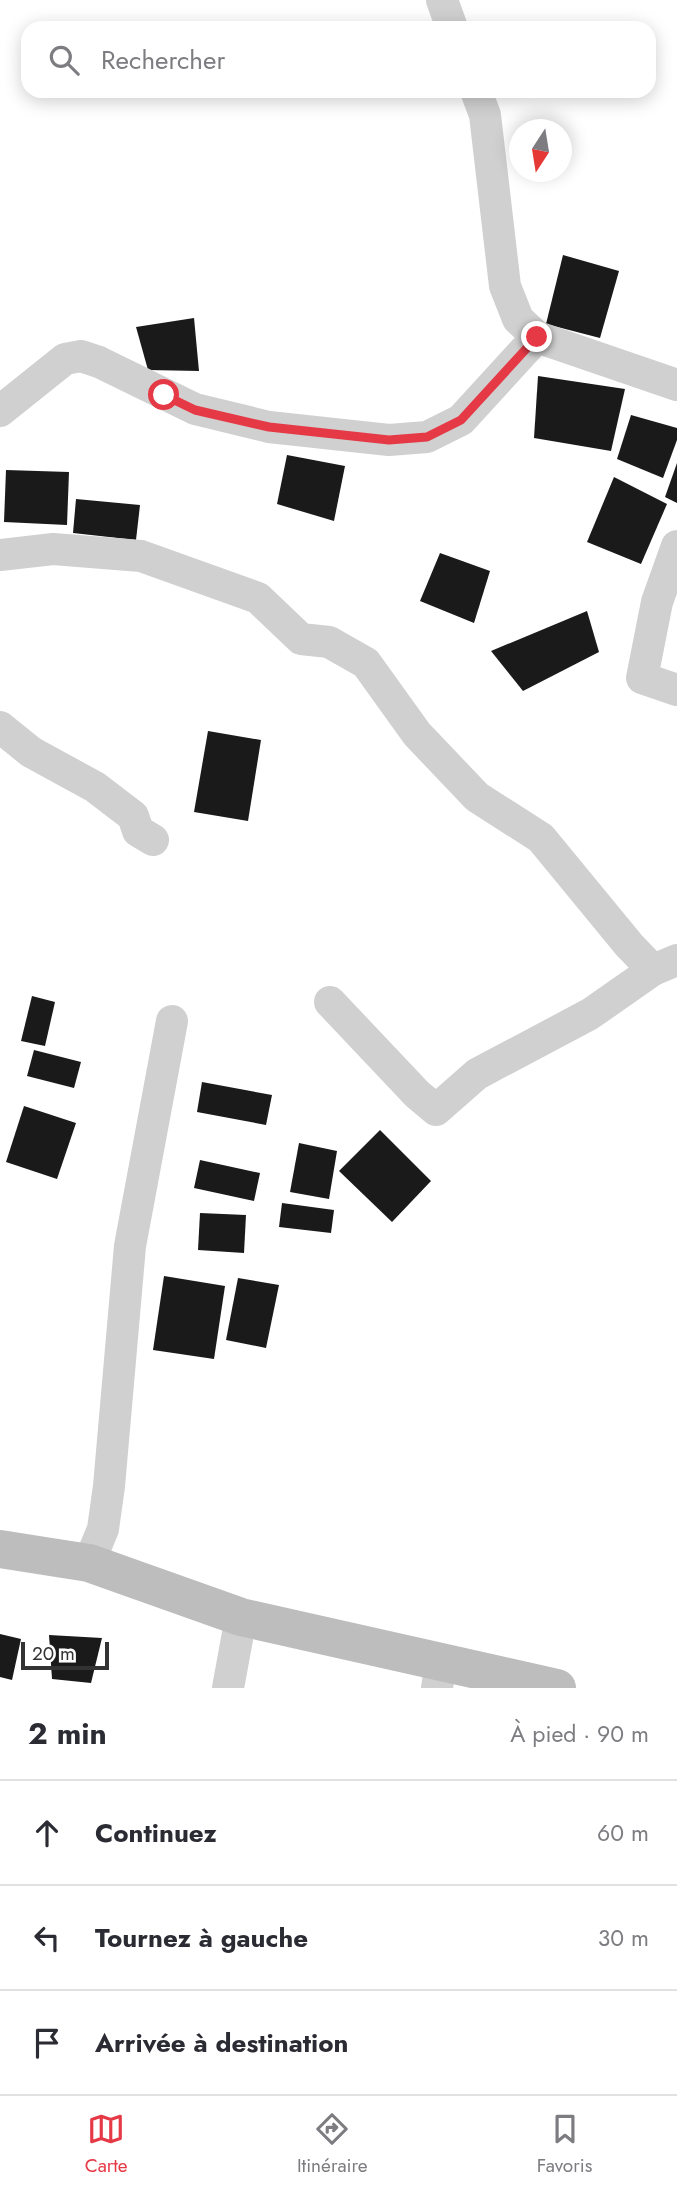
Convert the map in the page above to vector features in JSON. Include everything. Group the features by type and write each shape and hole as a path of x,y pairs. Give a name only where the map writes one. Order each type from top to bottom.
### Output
{"street":[{"path":"442,0 450,21"},
{"path":"479,98 485,115 505,286 518,318 537,337 677,385"},
{"path":"0,411 65,359 81,356 99,362 195,410 269,427 389,440 427,437 461,420 537,337"},
{"path":"677,546 657,602 642,678 677,690"},
{"path":"0,555 52,549 141,556 258,598 301,639 329,642 366,663 417,734 478,797 541,838 629,946 665,965 590,1014 477,1074 436,1110 417,1094 330,1002"},
{"path":"0,727 31,752 95,787 133,816 138,831 153,840"},
{"path":"89,1563 103,1529 130,1246 172,1021"},
{"path":"0,1549 89,1563 241,1617 439,1674 557,1688"},
{"path":"228,1688 241,1617"}],"building":[{"path":"563,255 619,271 600,338 546,324"},
{"path":"194,318 199,371 148,370 136,327"},
{"path":"538,376 625,389 611,451 534,438"},
{"path":"631,415 677,428 677,440 663,478 617,459"},
{"path":"287,455 345,466 334,521 277,504"},
{"path":"677,463 677,503 665,497"},
{"path":"6,470 69,472 67,525 4,522"},
{"path":"614,477 667,504 641,564 587,542"},
{"path":"76,499 140,505 136,540 73,533"},
{"path":"440,553 490,571 474,623 420,601"},
{"path":"587,611 599,652 523,691 491,651"},
{"path":"208,731 261,740 248,821 194,812"},
{"path":"32,996 55,1002 45,1046 21,1041"},
{"path":"34,1050 81,1062 74,1088 27,1076"},
{"path":"202,1082 272,1095 266,1125 197,1112"},
{"path":"24,1106 76,1123 57,1179 6,1162"},
{"path":"380,1130 431,1181 392,1222 339,1171"},
{"path":"299,1143 337,1151 329,1199 290,1192"},
{"path":"200,1160 260,1173 254,1201 194,1188"},
{"path":"282,1203 334,1210 331,1233 279,1227"},
{"path":"200,1213 246,1215 244,1253 198,1250"},
{"path":"164,1276 225,1286 214,1359 153,1350"},
{"path":"238,1278 279,1285 266,1348 226,1340"},
{"path":"0,1634 21,1639 12,1680 0,1677"},
{"path":"49,1635 102,1638 91,1683 52,1679"}],"route":[{"path":"164,395 195,410 269,427 389,440 427,437 461,420 537,337"}]}
